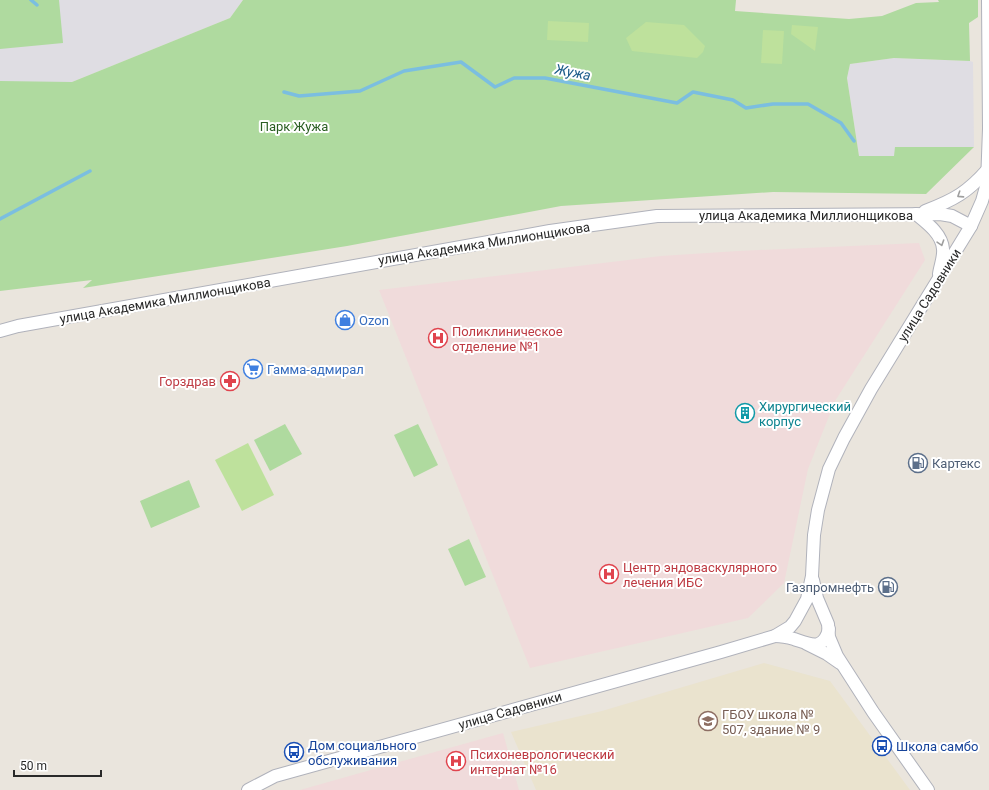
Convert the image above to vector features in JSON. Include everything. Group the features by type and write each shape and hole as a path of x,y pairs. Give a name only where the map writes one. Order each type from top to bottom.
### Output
{"street":[{"name":"улица Садовники","path":"248,790 275,776 775,636 790,628 807,599 812,576 814,535 818,510 829,469 871,389 971,226 982,201 987,183 988,169 988,0"},
{"path":"937,283 943,249 941,242 938,234 916,214 957,198 973,185 988,169"},
{"name":"улица Академика Миллионщикова","path":"0,331 18,326 376,261 550,231 657,216 940,214 952,216 971,226"},
{"name":"улица Садовники","path":"812,576 817,598 828,624 832,645 844,668"},
{"name":"улица Садовники","path":"796,619 805,611 810,610 815,610 824,615"},
{"path":"796,619 794,626 795,635 804,643 812,645 821,642 825,638 828,629"},
{"name":"улица Садовники","path":"775,636 784,636 804,643 827,654 844,668"},
{"path":"844,668 928,790"}],"shaded area":[{"path":"0,0 243,0 230,18 72,82 0,82"},
{"path":"894,58 973,62 974,147 895,147 895,156 859,156 847,78 850,64"},
{"path":"919,243 925,260 835,401 808,469 784,583 748,618 530,668 379,290 661,256"},
{"name":"ГБОУ школа № 507, здание № 9","path":"764,663 830,681 910,790 536,790 511,732 602,711"},
{"name":"Психоневрологический интернат №16","path":"503,733 519,790 300,790 399,762"}],"green space":[{"path":"0,0 59,0 63,43 0,49"},
{"name":"Парк Жужа","path":"243,0 736,0 735,11 849,19 882,16 916,3 939,2 938,0 978,0 978,17 969,23 970,61 894,58 850,64 847,78 859,156 894,156 895,147 974,147 926,194 773,192 561,206 347,246 83,288 92,280 0,291 0,81 72,82 230,18"},
{"path":"548,21 589,23 588,42 547,40"},
{"path":"646,22 684,25 705,46 703,52 697,58 632,51 626,38"},
{"path":"792,25 818,27 815,51 791,34"},
{"path":"763,30 784,31 782,64 761,63"},
{"path":"285,424 302,454 270,471 254,440"},
{"path":"418,424 438,465 414,477 394,435"},
{"path":"248,443 274,495 242,511 215,460"},
{"path":"189,480 200,507 151,528 140,501"},
{"path":"469,539 486,577 465,586 448,549"}],"waterway":[{"name":"Жужа","path":"31,0 37,5"},
{"name":"Жужа","path":"284,92 299,96 360,91 404,71 461,62 495,87 514,78 545,78 677,103 693,92 733,100 746,108 773,104 808,104 841,123 854,141"},
{"path":"0,219 90,171"}],"place":[{"name":"Ozon","path":"345,320"},
{"name":"Поликлиническое отделение №1","path":"438,338"},
{"name":"Гамма-адмирал","path":"253,369"},
{"name":"Горздрав","path":"230,381"},
{"name":"Хирургический корпус","path":"745,413"},
{"name":"Картекс","path":"918,463"},
{"name":"Центр эндоваскулярного лечения ИБС","path":"609,574"},
{"name":"Газпромнефть","path":"888,587"},
{"name":"ГБОУ школа № 507, здание № 9","path":"708,721"},
{"name":"Школа самбо","path":"882,746"},
{"name":"Дом социального обслуживания","path":"294,752"},
{"name":"Психоневрологический интернат №16","path":"456,761"}]}
